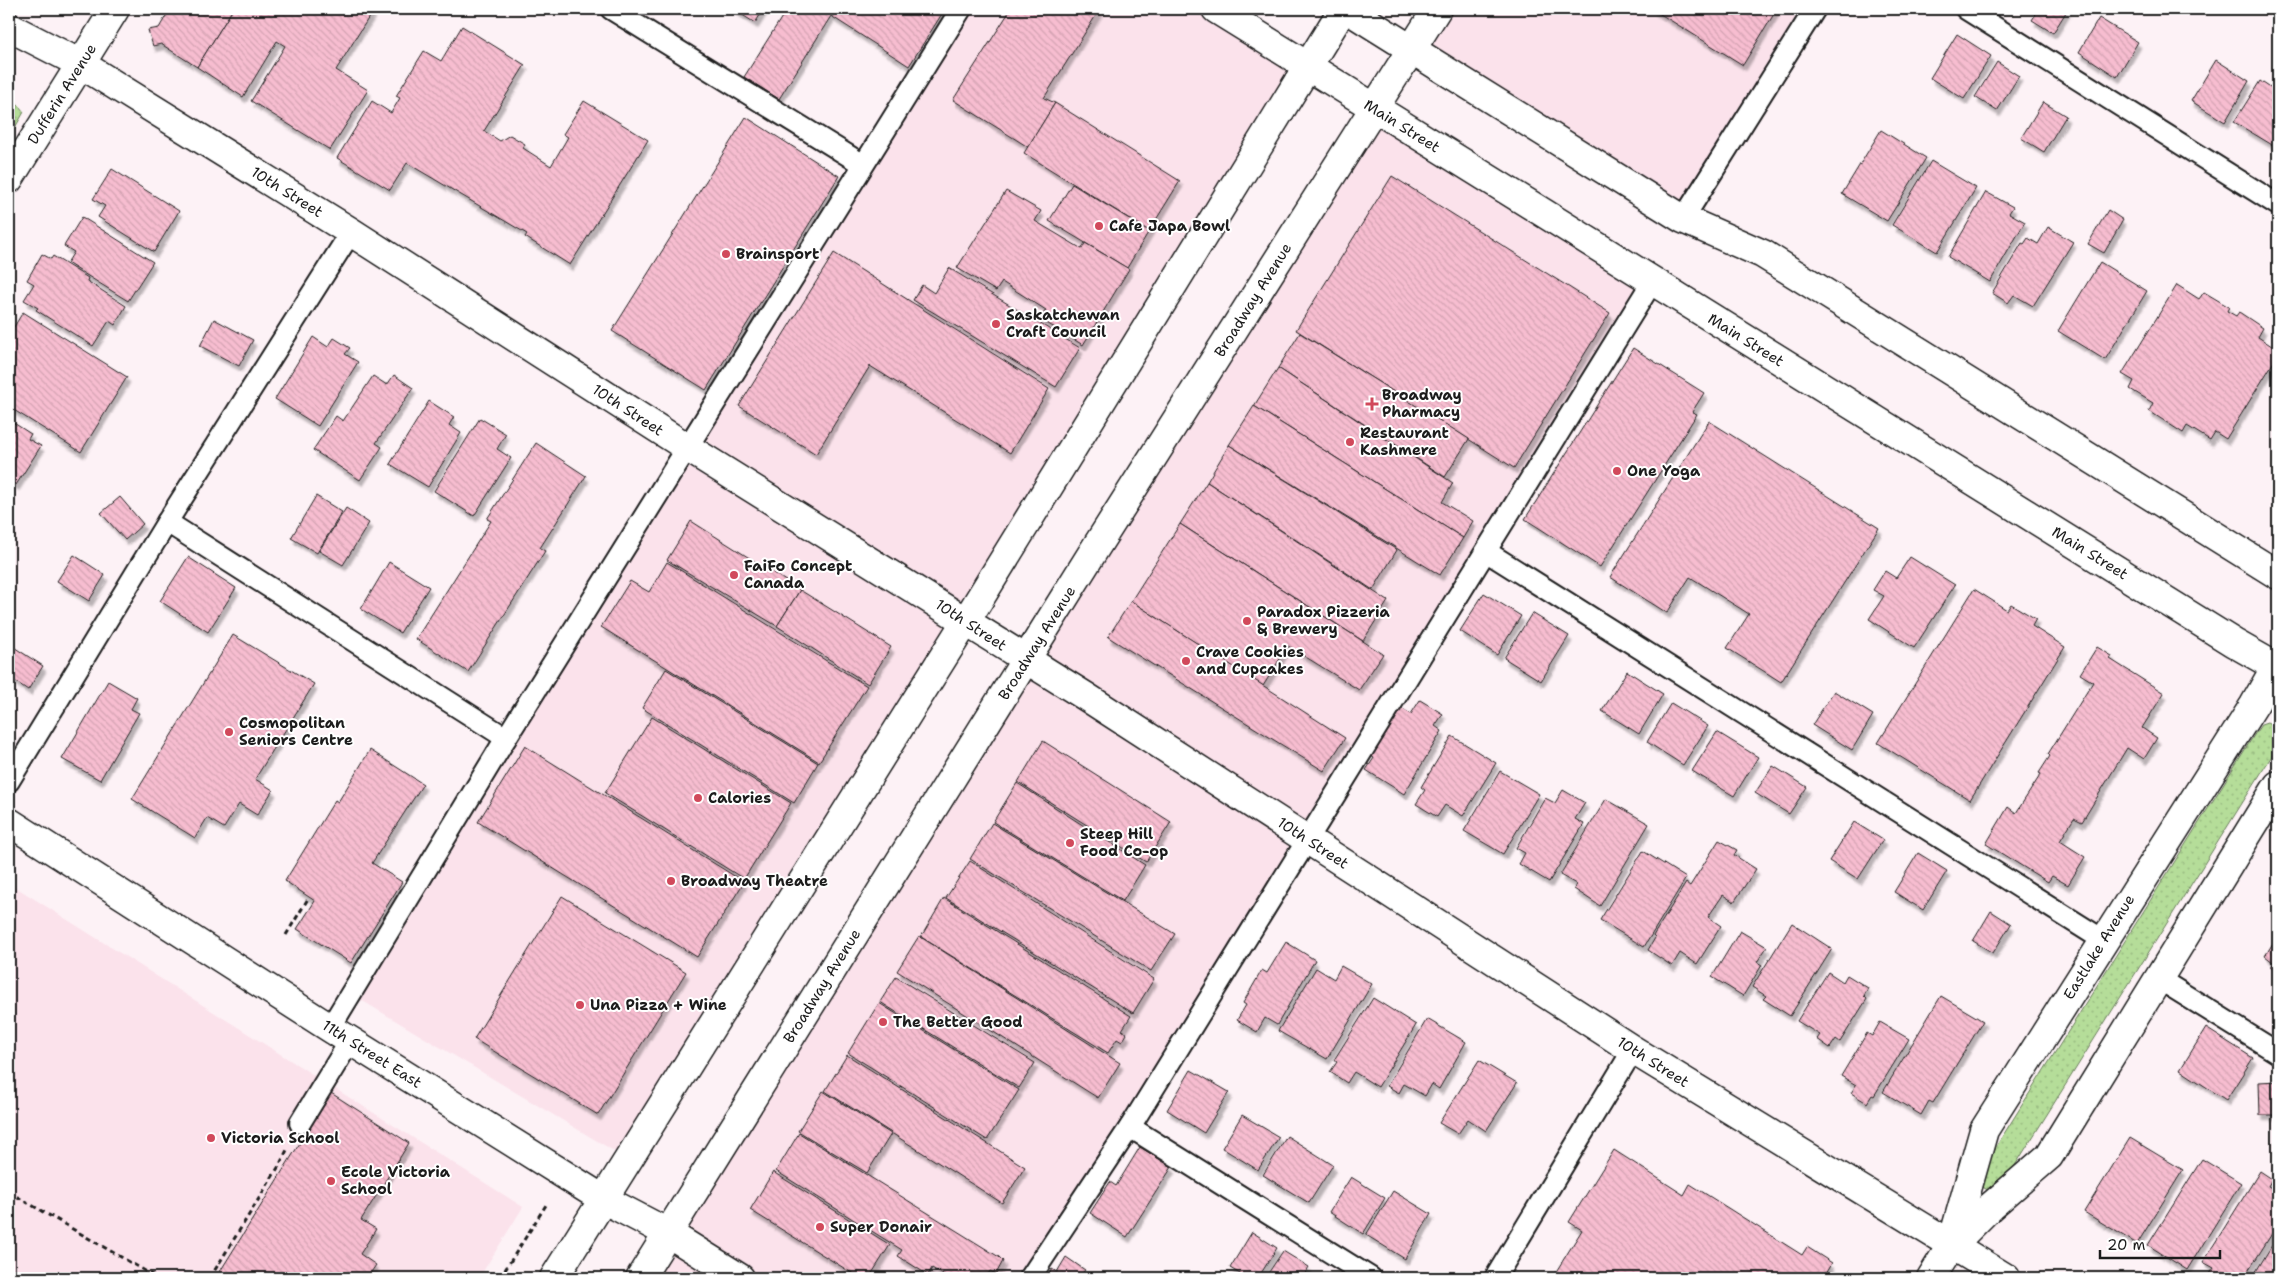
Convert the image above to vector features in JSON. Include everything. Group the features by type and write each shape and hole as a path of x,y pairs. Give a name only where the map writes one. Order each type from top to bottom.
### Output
{"street":[{"name":"Dufferin Avenue","path":"9,179 115,9"},
{"name":"Main Street","path":"1216,9 2234,643 2278,666"},
{"path":"554,1278 966,621 1343,9"},
{"path":"1347,9 1683,219 1763,254 2278,575"},
{"name":"Broadway Avenue","path":"640,1278 1437,9"},
{"name":"10th Street","path":"12,23 351,232 688,448 966,621 1308,839 1633,1050 2006,1278"},
{"name":"Eastlake Avenue","path":"1951,1246 1984,1130 2278,666"},
{"name":"Eastlake Avenue","path":"1931,1278 1951,1246 1990,1207 2049,1156 2278,785"},
{"name":"11th Street East","path":"9,822 340,1034 603,1199 668,1233 740,1278"}],"lane":[{"path":"611,9 862,164"},
{"path":"300,1123 340,1034 506,738 688,448 862,164 961,9"},
{"path":"1683,219 1815,9"},
{"path":"1966,9 2278,204"},
{"path":"9,780 167,522 351,232"},
{"path":"1030,1278 1130,1126 1487,552 1652,282"},
{"path":"167,522 506,738"},
{"path":"1487,552 2103,940"},
{"path":"2159,979 2278,1053"},
{"path":"1495,1278 1633,1050"},
{"path":"1130,1126 1372,1278"}],"path":[{"path":"286,935 309,897"},
{"path":"210,1278 279,1166 300,1123"},
{"path":"500,1278 564,1174"},
{"path":"9,1192 157,1278"}],"shaded area":[{"path":"961,9 1216,9 1307,66 624,1157 351,994"},
{"path":"1437,9 1815,9 1683,219 1411,49"},
{"path":"1375,108 1652,282 1030,1278 640,1278"},
{"name":"Victoria School","path":"9,883 523,1207 479,1278 9,1278"}],"green space":[{"path":"9,99 24,112 9,138"},
{"path":"2267,723 2278,729 2278,746 1999,1191 1995,1194 1977,1184 1975,1180 2256,732 2261,725"}],"building":[{"path":"170,9 233,9 197,67 161,44 153,46 148,30 159,28"},
{"path":"233,9 374,9 336,70 368,90 330,150 251,101 285,46 277,41 243,97 197,67"},
{"path":"733,9 764,9 755,23"},
{"path":"787,9 945,9 909,66 831,16 779,99 744,77"},
{"path":"1011,9 1100,9 1044,98 1055,103 1028,147 953,100"},
{"path":"1652,9 1777,9 1743,65"},
{"path":"2039,9 2068,9 2053,33 2032,20"},
{"path":"2099,18 2138,42 2117,77 2079,52"},
{"path":"462,26 525,65 484,131 500,141 510,135 525,144 523,148 551,166 568,137 563,134 584,101 648,140 570,265 525,237 527,234 407,163 390,190 337,158 372,101 391,113 400,98 396,96 424,51 441,61"},
{"path":"1957,34 1991,56 1964,99 1930,78"},
{"path":"2216,60 2249,81 2225,122 2191,101"},
{"path":"1997,62 2019,76 1997,111 1975,97"},
{"path":"2260,81 2278,93 2278,139 2274,146 2234,122"},
{"path":"2043,102 2066,116 2044,152 2021,138"},
{"path":"1055,103 1180,181 1149,231 1024,153"},
{"name":"Brainsport","path":"746,117 839,176 706,390 612,331"},
{"path":"1881,130 1926,158 1887,221 1842,194"},
{"path":"1931,161 1976,188 1937,252 1892,225"},
{"path":"112,169 179,211 154,252 98,217 105,206 93,199"},
{"path":"1392,176 1610,313 1514,468 1296,330"},
{"name":"Cafe Japa Bowl","path":"1072,184 1149,231 1127,268 1049,221"},
{"path":"1006,191 1041,211 1035,221 1082,249 1085,243 1129,269 1083,345 1040,319 1046,310 1002,282 996,291 957,268"},
{"path":"1986,192 2013,207 2009,213 2025,222 1990,282 1948,257"},
{"path":"2108,210 2123,220 2104,253 2088,244"},
{"path":"82,217 153,262 128,301 67,263 74,252 64,246"},
{"path":"2048,227 2073,242 2033,306 2014,295 2008,303 1992,293 2022,243 2024,244 2028,238 2038,244"},
{"path":"834,253 1049,389 1010,453 870,366 816,454 739,406"},
{"path":"42,254 51,259 53,256 88,278 87,281 126,306 115,325 109,321 93,346 36,310 38,308 24,300 34,284 27,280"},
{"path":"2100,262 2147,291 2105,360 2058,331"},
{"name":"Saskatchewan Craft Council","path":"949,268 1080,348 1056,387 913,300 922,285 934,293"},
{"path":"2177,285 2199,299 2204,292 2229,307 2227,311 2236,316 2239,312 2263,328 2258,337 2278,350 2278,355 2226,439 2215,432 2210,440 2187,426 2183,433 2149,411 2153,403 2130,389 2134,381 2122,374"},
{"path":"23,312 127,377 81,452 9,407 9,335"},
{"path":"214,319 253,340 239,366 200,346"},
{"name":"Broadway Pharmacy","path":"1300,333 1469,439 1445,477 1278,368"},
{"path":"313,337 328,347 334,338 350,348 345,354 358,362 318,426 275,399"},
{"path":"1633,348 1704,393 1692,412 1697,414 1600,567 1525,519"},
{"name":"Restaurant Kashmere","path":"1278,368 1453,483 1442,502 1473,521 1463,538 1254,406"},
{"path":"394,375 413,388 376,443 382,447 360,480 313,450 336,416 343,421 373,376 387,385"},
{"path":"429,401 454,417 449,425 461,433 428,487 390,464"},
{"path":"1254,406 1463,538 1440,575 1229,445"},
{"path":"480,418 506,434 497,449 511,458 474,516 434,491"},
{"path":"9,420 31,434 28,439 41,446 16,485 9,480"},
{"path":"1709,421 1879,528 1781,682 1727,648 1749,614 1690,577 1667,613 1610,577"},
{"path":"536,443 586,476 540,548 545,551 468,672 416,639 491,521 487,519"},
{"path":"1229,445 1397,550 1373,590 1207,482"},
{"path":"1207,482 1388,601 1363,641 1180,524"},
{"path":"316,496 342,512 317,553 291,538"},
{"path":"120,497 143,524 125,540 101,513"},
{"path":"346,508 369,523 343,565 319,551"},
{"name":"FaiFo Concept Canada","path":"691,521 800,590 777,626 667,560"},
{"name":"Paradox Pizzeria & Brewery","path":"1180,524 1383,654 1359,690 1288,646 1263,686 1131,601"},
{"path":"74,555 105,575 89,601 57,581"},
{"path":"188,557 236,588 208,632 160,601"},
{"path":"1910,557 1955,585 1914,648 1869,619 1884,596 1873,590 1885,571 1896,578"},
{"path":"389,562 429,587 400,633 361,609"},
{"path":"667,562 867,686 819,762 601,627 630,581 649,592"},
{"path":"1974,589 2007,610 2011,604 2036,619 2032,626 2065,647 1970,800 1878,743"},
{"path":"800,590 891,647 868,684 777,626"},
{"path":"1484,593 1521,616 1497,655 1460,631"},
{"name":"Crave Cookies and Cupcakes","path":"1131,601 1345,738 1324,771 1108,637"},
{"path":"1532,613 1569,636 1541,681 1504,658"},
{"name":"Cosmopolitan Seniors Centre","path":"233,635 314,684 255,779 273,790 257,815 239,804 224,828 207,818 195,838 132,799"},
{"path":"9,644 43,666 28,690 9,677"},
{"path":"2097,647 2112,656 2110,659 2164,693 2142,728 2157,738 2144,759 2127,748 2082,822 2074,818 2060,841 2085,857 2068,885 2052,876 2048,882 1986,844 2008,807 2016,813 2041,774 2039,773 2050,756 2048,754 2093,682 2080,674"},
{"path":"666,669 818,763 794,803 642,708"},
{"path":"1627,671 1663,694 1639,734 1602,711"},
{"path":"108,681 137,698 131,709 139,713 100,780 62,759"},
{"path":"1834,691 1873,715 1852,750 1812,725"},
{"path":"1420,700 1443,714 1435,726 1442,731 1404,794 1366,770 1374,758 1371,756 1401,708 1411,714"},
{"path":"1671,703 1708,726 1683,765 1647,742"},
{"name":"Calories","path":"652,717 791,803 744,879 605,793"},
{"path":"1717,732 1758,757 1734,796 1692,771"},
{"path":"1452,736 1496,763 1463,816 1445,805 1437,817 1416,804 1425,790 1421,787"},
{"path":"1043,741 1171,822 1146,862 1018,782"},
{"path":"525,746 744,882 697,957 478,822"},
{"path":"370,750 423,784 372,863 402,882 351,963 297,929 315,901 285,881 335,800 338,802"},
{"path":"1773,766 1807,787 1789,814 1755,793"},
{"path":"1500,771 1539,794 1503,854 1464,831"},
{"name":"Steep Hill Food Co-op","path":"1017,783 1145,865 1123,901 993,822"},
{"path":"1563,790 1585,803 1575,819 1584,824 1549,882 1519,864 1525,853 1516,848 1545,798 1555,803"},
{"path":"1606,799 1649,824 1600,906 1574,889 1576,884 1560,875"},
{"path":"1854,822 1883,840 1858,879 1829,861"},
{"path":"992,823 1175,934 1151,971 970,859"},
{"path":"1719,840 1737,850 1734,855 1756,869 1734,902 1723,895 1708,917 1721,926 1697,964 1680,953 1672,966 1648,950 1655,938 1653,936 1686,883 1690,886"},
{"path":"1643,851 1686,878 1644,947 1600,920"},
{"path":"1918,853 1947,871 1923,910 1894,892"},
{"path":"970,861 1154,979 1133,1013 946,898"},
{"name":"Una Pizza + Wine","path":"562,896 686,972 598,1115 474,1039"},
{"path":"944,898 1131,1016 1122,1030 1127,1034 1122,1042 1117,1039 1108,1053 921,937"},
{"path":"1991,911 2011,924 1993,953 1973,941"},
{"path":"1792,923 1832,949 1790,1016 1763,999 1766,996 1752,987"},
{"path":"1740,931 1767,947 1757,962 1762,965 1743,996 1712,977"},
{"path":"2278,935 2278,973 2270,967 2273,962 2265,956"},
{"path":"919,936 1120,1063 1098,1098 897,971"},
{"path":"1286,942 1315,960 1277,1025 1265,1018 1257,1032 1237,1020 1246,1005 1243,1003 1262,970 1267,973"},
{"path":"1341,966 1372,984 1327,1059 1278,1031 1316,968 1334,979"},
{"path":"1828,972 1843,982 1847,975 1868,988 1864,996 1867,999 1840,1042 1836,1039 1830,1048 1817,1039 1820,1035 1797,1021"},
{"path":"896,977 1035,1063 1019,1088 880,1002"},
{"path":"1941,996 1983,1021 1933,1103 1929,1101 1921,1115 1883,1092"},
{"path":"1373,998 1416,1025 1378,1087 1354,1072 1347,1083 1330,1072 1337,1062 1334,1060"},
{"path":"879,1003 1019,1090 987,1140 848,1053"},
{"path":"1427,1019 1466,1042 1439,1089 1432,1084 1425,1096 1404,1084 1399,1093 1387,1086"},
{"path":"1880,1022 1909,1039 1874,1096 1872,1095 1867,1103 1851,1093 1856,1085 1841,1076 1867,1033 1872,1036"},
{"path":"2206,1028 2253,1058 2226,1100 2180,1070"},
{"path":"847,1055 1025,1167 1002,1203 825,1091"},
{"path":"1479,1060 1517,1083 1486,1131 1468,1119 1458,1134 1439,1123"},
{"path":"1191,1070 1229,1092 1204,1133 1167,1110"},
{"path":"2278,1081 2278,1115 2260,1115 2259,1082"},
{"path":"823,1091 891,1134 867,1173 798,1131"},
{"name":"Ecole Victoria School","path":"331,1093 409,1143 361,1220 376,1229 360,1254 376,1265 367,1278 216,1278"},
{"path":"1242,1115 1279,1137 1258,1170 1222,1148"},
{"path":"799,1133 999,1257 1003,1261 996,1274 990,1271 987,1276 990,1278 943,1278 945,1276 932,1268 928,1275 898,1256 902,1250 776,1171"},
{"path":"1287,1136 1333,1165 1309,1203 1263,1175"},
{"path":"2130,1138 2183,1170 2137,1244 2084,1212"},
{"path":"1140,1147 1172,1167 1127,1237 1090,1213 1110,1182 1116,1186"},
{"path":"1614,1150 1684,1195 1690,1184 1802,1255 1807,1247 1832,1263 1823,1278 1795,1278 1792,1276 1790,1278 1552,1278 1582,1230 1569,1222"},
{"path":"2202,1159 2241,1183 2187,1270 2148,1245"},
{"path":"2260,1171 2272,1179 2268,1186 2278,1192 2278,1224 2244,1278 2207,1278 2214,1268 2203,1262"},
{"name":"Super Donair","path":"773,1172 890,1245 869,1278 860,1278 750,1210"},
{"path":"1351,1177 1385,1198 1363,1234 1329,1212"},
{"path":"1393,1191 1431,1214 1405,1259 1366,1235"},
{"path":"1252,1232 1277,1248 1258,1278 1247,1278 1230,1268"},
{"path":"2277,1237 2278,1278 2252,1278"},
{"path":"1283,1251 1309,1267 1302,1278 1265,1278"},
{"path":"1066,1257 1085,1270 1079,1278 1046,1278 1052,1269 1057,1272"}],"place":[{"name":"Cafe Japa Bowl","path":"1099,226"},
{"name":"Brainsport","path":"726,254"},
{"name":"Saskatchewan Craft Council","path":"996,324"},
{"name":"Broadway Pharmacy","path":"1372,404"},
{"name":"Restaurant Kashmere","path":"1350,442"},
{"name":"One Yoga","path":"1617,471"},
{"name":"FaiFo Concept Canada","path":"734,575"},
{"name":"Paradox Pizzeria & Brewery","path":"1247,621"},
{"name":"Crave Cookies and Cupcakes","path":"1186,661"},
{"name":"Cosmopolitan Seniors Centre","path":"229,732"},
{"name":"Calories","path":"698,798"},
{"name":"Steep Hill Food Co-op","path":"1070,843"},
{"name":"Broadway Theatre","path":"671,881"},
{"name":"Una Pizza + Wine","path":"580,1005"},
{"name":"The Better Good","path":"883,1022"},
{"name":"Victoria School","path":"211,1138"},
{"name":"Ecole Victoria School","path":"331,1181"},
{"name":"Super Donair","path":"820,1227"}]}
